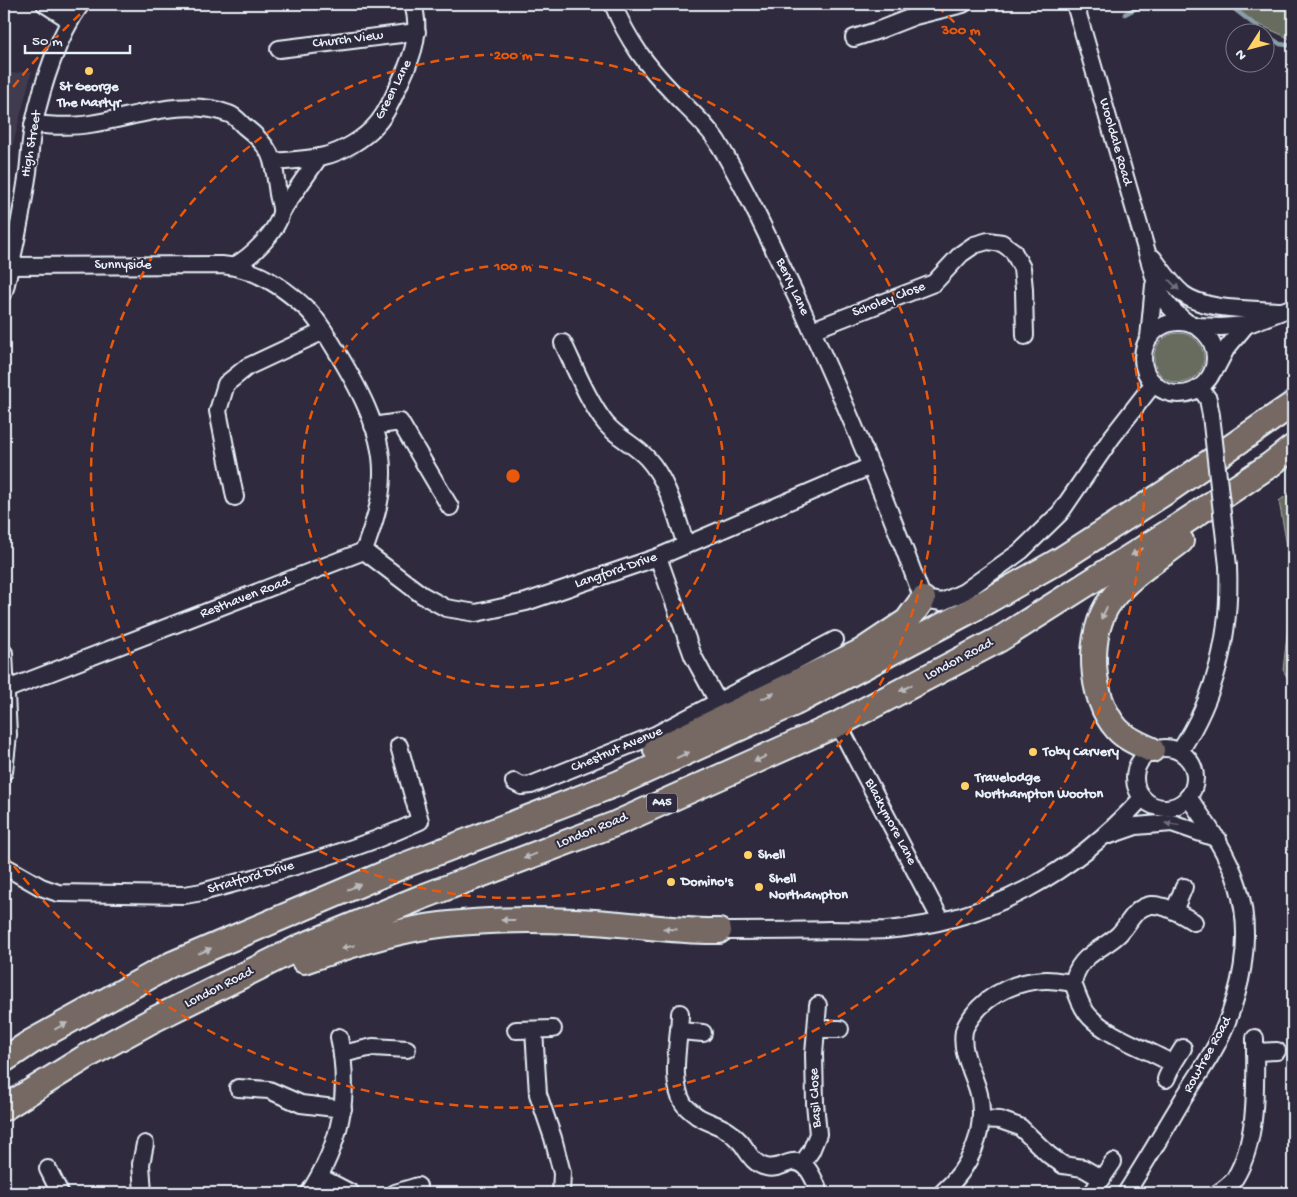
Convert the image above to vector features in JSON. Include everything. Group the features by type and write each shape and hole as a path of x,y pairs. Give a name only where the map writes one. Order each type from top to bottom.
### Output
{"highway":[{"path":"4,1060 31,1042 172,964 406,865 619,783 795,703 968,612 1060,560 1166,492 1293,404"},
{"name":"London Road","path":"4,1108 89,1055 204,995 310,943 422,897 614,824 838,724 1000,639 1180,525 1270,465 1293,447"},
{"path":"1152,750 1131,741 1117,729 1105,712 1094,667 1095,643 1100,621 1110,602 1126,582 1174,546 1270,465"},
{"path":"505,826 581,786 862,651 907,621 922,599"},
{"path":"204,995 337,950 420,928 501,919 577,920 646,927 719,931"},
{"path":"4,1049 31,1042"}],"street":[{"path":"45,4 70,20"},
{"name":"High Street","path":"4,292 7,266 27,174 34,124 56,53 70,20 81,4"},
{"name":"Green Lane","path":"274,162 325,156 364,137 377,124 388,107 411,60 418,32 413,4"},
{"name":"Berry Lane","path":"613,4 621,26 635,49 716,140 766,233 812,330 871,466 901,540 922,599"},
{"path":"854,38 915,16 964,4"},
{"name":"Wooldale Road","path":"1075,4 1160,296 1169,308 1191,324"},
{"name":"Church View","path":"278,49 418,32"},
{"path":"34,124 56,126 88,124 141,115 171,107 201,108 230,114 255,134 269,151 274,162 281,212"},
{"path":"234,266 246,260 260,247 270,234 281,212 319,157"},
{"name":"Scholey Close","path":"812,330 934,283 961,254 974,245 988,241 1002,243 1013,251 1022,268 1025,336"},
{"path":"1145,246 1166,276 1184,295 1211,306 1287,309"},
{"name":"Sunnyside","path":"7,266 234,266"},
{"path":"234,266 267,278 280,286 309,311 350,373 367,409 380,446 382,473 378,513 364,551"},
{"name":"Wooldale Road","path":"1149,338 1155,280"},
{"path":"1246,325 1226,349 1210,378 1200,388 1190,393 1175,394 1162,390 1154,384 1147,374 1143,358 1146,343 1153,332 1164,325 1176,321 1221,327 1246,325 1287,309"},
{"path":"1191,324 1204,330 1213,343 1216,358 1214,371"},
{"path":"235,497 218,410 226,384 247,367 324,331"},
{"path":"563,343 597,411 606,424 647,458 663,481 686,545"},
{"path":"922,599 942,602 964,592 1021,551 1060,512 1112,437 1154,384"},
{"path":"1180,751 1201,715 1216,678 1228,620 1228,566 1211,415 1208,399 1200,388"},
{"path":"373,426 400,422 450,507"},
{"name":"Langford Drive","path":"364,551 422,595 446,608 476,613 526,602 658,557 871,466"},
{"name":"Resthaven Road","path":"5,690 364,551"},
{"path":"658,557 693,656 718,702"},
{"name":"Chestnut Avenue","path":"514,782 522,786 531,785 655,735 836,640"},
{"path":"4,653 8,735 4,772"},
{"name":"Blackymore Lane","path":"838,724 941,920"},
{"name":"Stratford Drive","path":"4,866 42,887 58,893 185,895 202,892 334,854 375,840 420,821 398,746"},
{"path":"1168,747 1180,751 1188,758 1193,767 1195,774 1194,784 1188,797 1180,804 1167,808 1157,807 1142,798 1136,789 1134,778 1136,768 1141,759 1152,750 1168,747"},
{"name":"Rowtree Road","path":"1126,1193 1216,1045 1232,1011 1241,977 1246,938 1244,913 1238,885 1218,839 1188,797"},
{"path":"719,931 886,930 941,920 984,908 1023,891 1063,868 1103,838 1142,798"},
{"path":"1103,838 1136,826 1172,822 1218,839"},
{"path":"1174,911 1184,887"},
{"path":"1173,1064 1158,1055 1107,1032 1089,1017 1073,983 1078,967 1088,955 1102,948 1120,934 1132,916 1142,908 1153,905 1174,911 1194,922"},
{"path":"942,1193 957,1179 970,1158 978,1138 981,1119 979,1094 964,1047 964,1030 970,1019 979,1007 997,993 1022,983 1046,980 1073,983"},
{"name":"Basil Close","path":"802,1164 811,1151 818,1134 814,1103 814,1054 818,1005"},
{"path":"680,1013 676,1063 678,1088 683,1104 698,1117 726,1129 741,1142 752,1159 765,1167 778,1168 791,1162 802,1164 812,1176 820,1193"},
{"path":"516,1030 553,1029"},
{"path":"817,1029 840,1029"},
{"path":"534,1030 538,1094 553,1138 562,1173 561,1193"},
{"path":"680,1031 703,1033"},
{"path":"309,1193 320,1177 334,1144 343,1109 345,1079 339,1037"},
{"path":"1218,1193 1234,1179 1244,1160 1250,1135 1255,1093 1255,1045 1277,1051"},
{"path":"342,1054 374,1047 407,1049"},
{"path":"1166,1079 1183,1048"},
{"path":"238,1088 269,1090 301,1104 343,1109"},
{"path":"981,1119 1000,1120 1020,1127 1049,1155 1063,1164 1084,1168 1102,1179"},
{"path":"143,1193 141,1164 146,1144"},
{"path":"1092,1193 1113,1162"},
{"path":"48,1170 55,1191"},
{"path":"320,1177 351,1193"},
{"path":"395,1193 418,1186"}],"shaded area":[{"path":"32,71 9,160 4,159 4,74"}],"green space":[{"path":"1232,4 1293,4 1293,40 1274,31 1274,22 1253,22"},
{"path":"1179,333 1188,335 1199,344 1204,358 1202,367 1193,378 1179,383 1170,381 1159,372 1154,358 1156,349 1165,338"},
{"path":"1293,490 1293,580 1279,501"},
{"path":"1293,583 1293,687 1283,670"}],"waterway":[{"path":"1125,14 1144,4"},
{"path":"1228,4 1251,22"},
{"path":"1274,40 1280,44 1293,46"}],"place":[{"name":"St George The Martyr","path":"89,71"},
{"name":"Toby Carvery","path":"1033,752"},
{"name":"Travelodge Northampton Wooton","path":"965,786"},
{"name":"Shell","path":"748,855"},
{"name":"Domino's","path":"671,882"},
{"name":"Shell Northampton","path":"759,887"}]}
